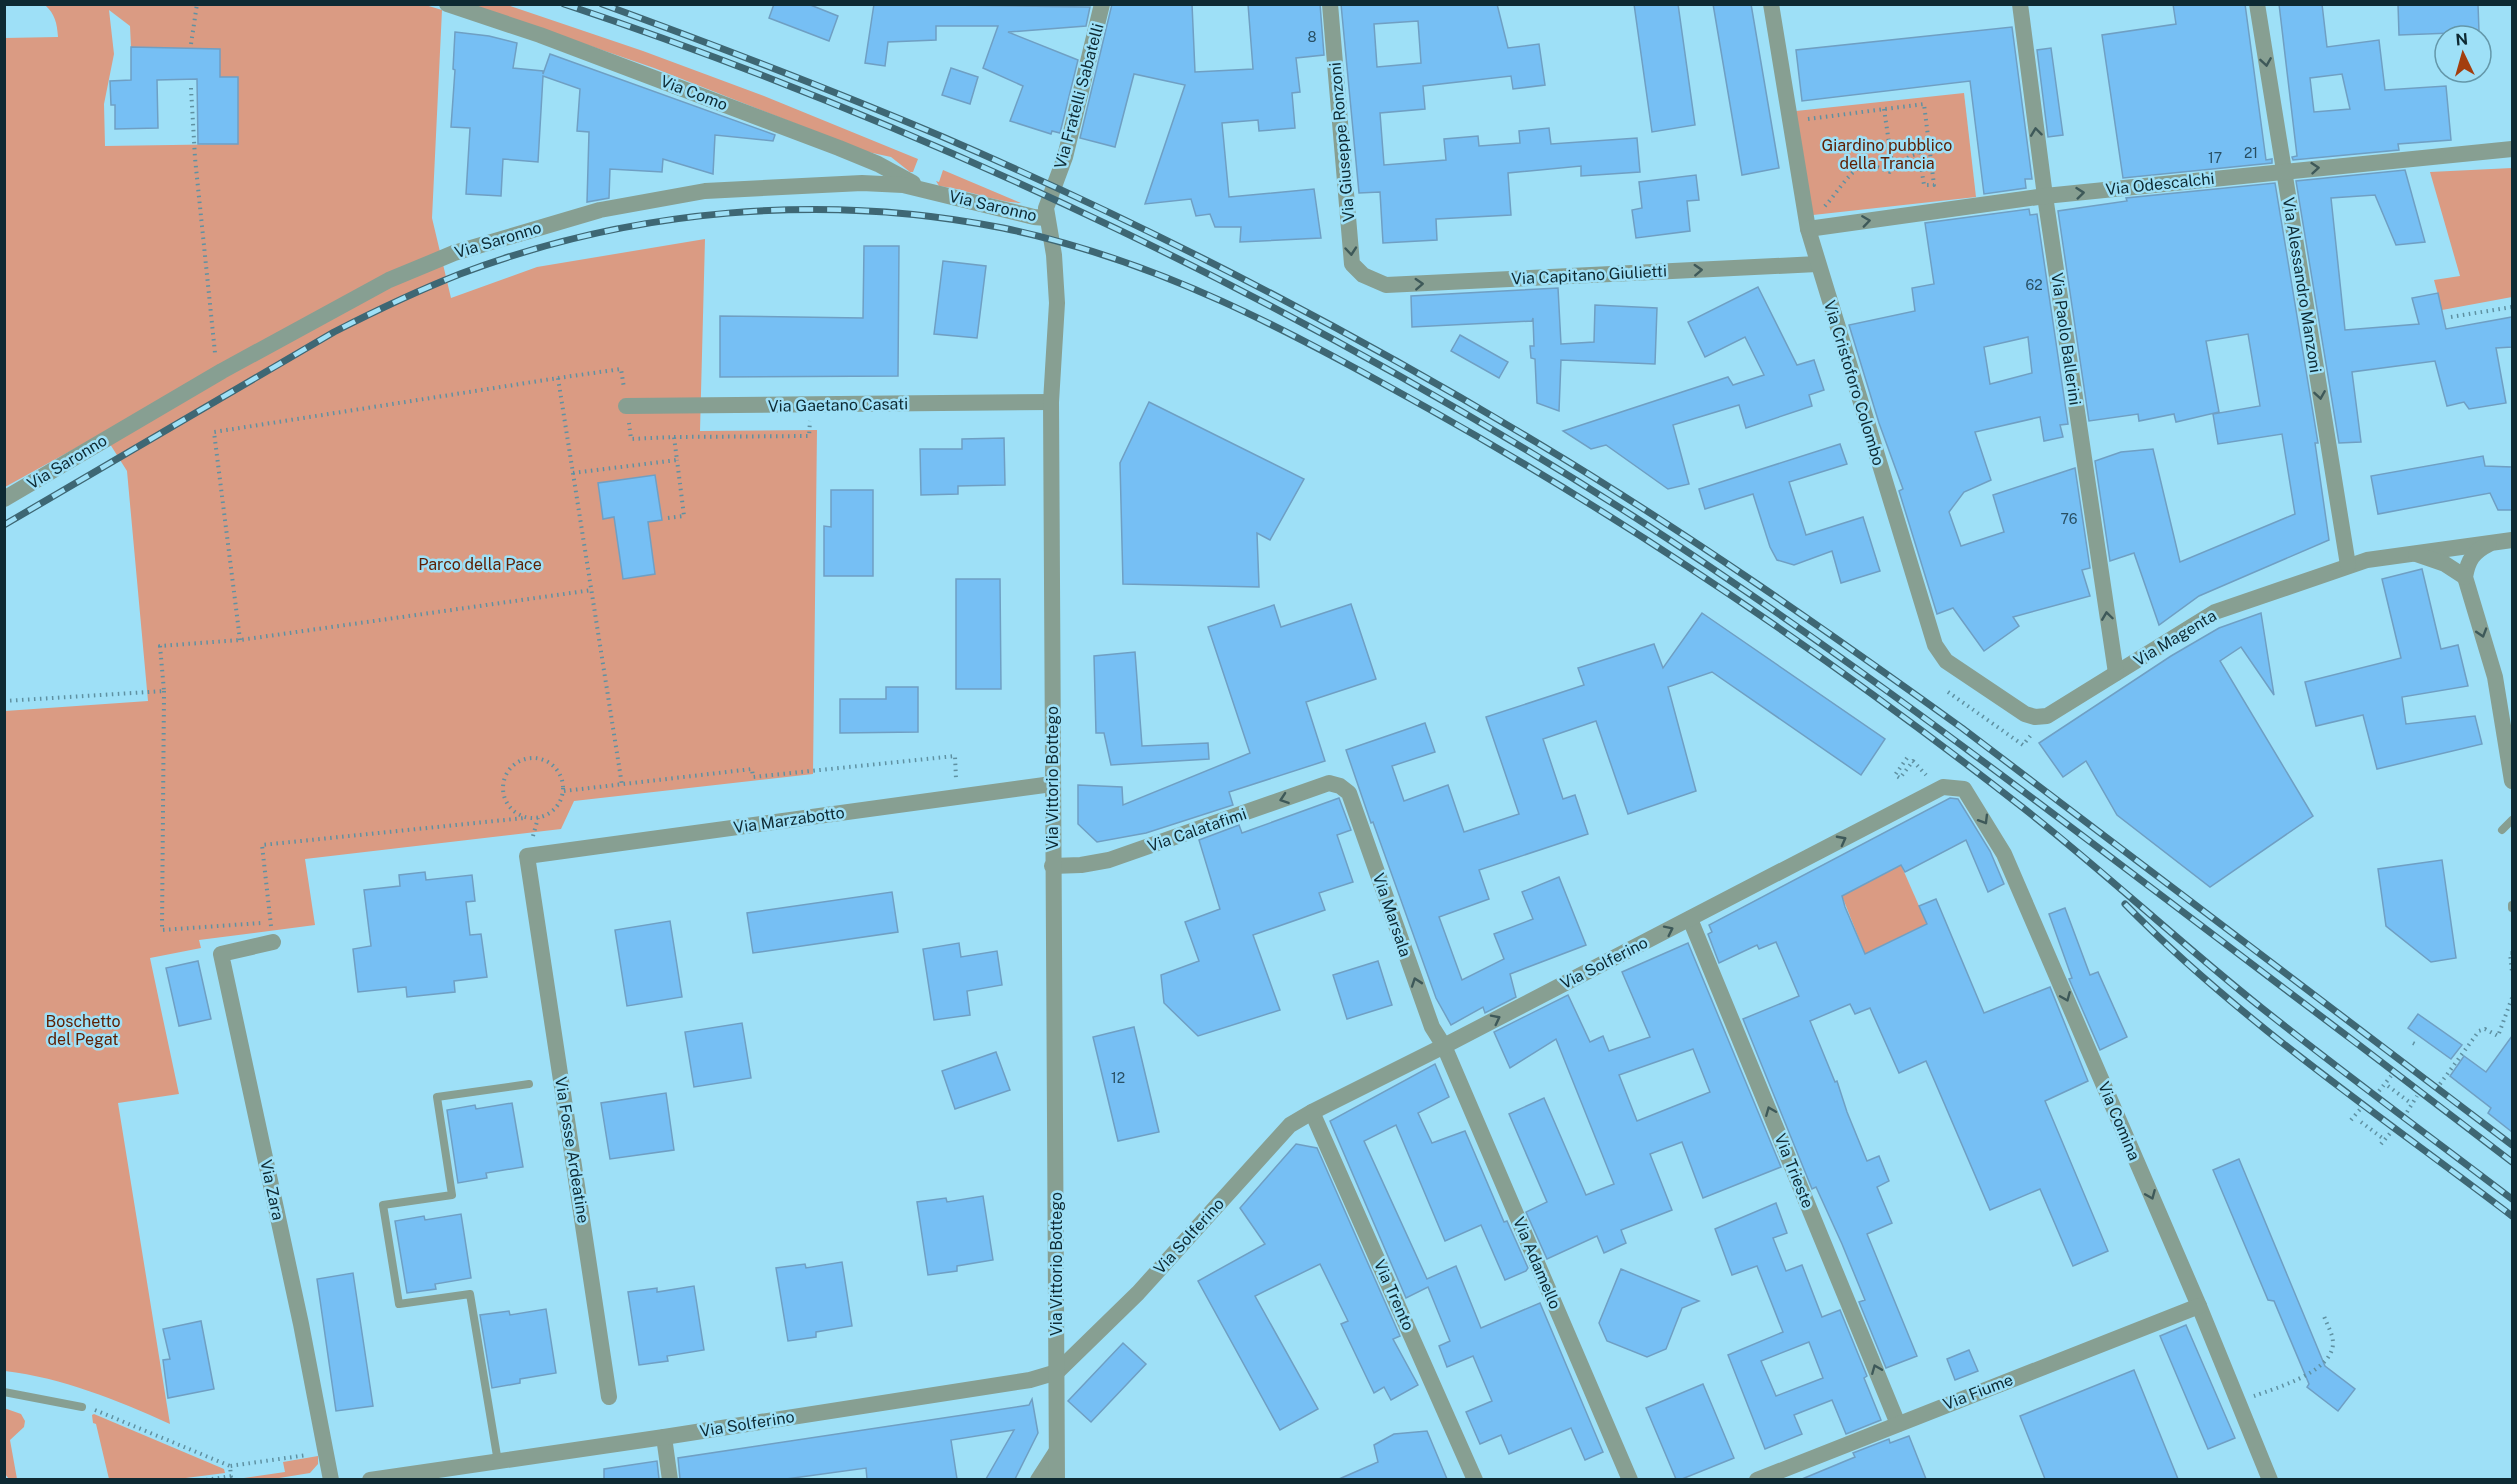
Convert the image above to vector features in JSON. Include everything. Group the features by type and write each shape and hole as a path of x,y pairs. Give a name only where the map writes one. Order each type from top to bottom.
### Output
{"street":[{"name":"Via Como","path":"447,4 540,35 839,148 937,193"},
{"name":"Via Fratelli Sabatelli","path":"1053,186 1065,157 1102,4"},
{"name":"Via Giuseppe Ronzoni","path":"1330,4 1352,264 1363,274"},
{"name":"Via Cristoforo Colombo","path":"1771,4 1806,221 1817,264 1935,645 1946,661 2025,714"},
{"name":"Via Paolo Ballerini","path":"2020,4 2045,196 2116,674"},
{"name":"Via Alessandro Manzoni","path":"2257,4 2348,565"},
{"name":"Via Odescalchi","path":"1806,221 2512,149"},
{"name":"Via Saronno","path":"4,499 222,371 363,293 454,253 600,210 674,195 772,186 882,183 903,185 988,207 1046,218"},
{"name":"Via Vittorio Bottego","path":"1053,186 1046,208 1046,218 1054,255 1057,303 1051,402 1057,1479"},
{"name":"Via Capitano Giulietti","path":"1363,274 1386,285 1817,264"},
{"name":"Via Gaetano Casati","path":"626,406 1051,402"},
{"name":"Via Magenta","path":"2025,714 2041,717 2054,714 2215,612 2348,565 2403,553 2512,540"},
{"name":"Via Magenta","path":"2403,553 2431,558 2465,577 2467,562 2472,555 2492,543"},
{"path":"2465,577 2495,677 2512,781"},
{"name":"Via Calatafimi","path":"1052,866 1081,866 1109,860 1329,783 1340,786"},
{"name":"Via Marzabotto","path":"527,856 1052,784"},
{"name":"Via Marsala","path":"1340,786 1349,793 1432,1027 1444,1046"},
{"name":"Via Solferino","path":"370,1479 498,1462 1030,1380 1057,1372 1138,1293 1290,1125 1943,788"},
{"name":"Via Comina","path":"1943,788 1964,789 2004,854 2240,1402 2270,1479"},
{"name":"Via Fosse Ardeatine","path":"527,856 609,1397"},
{"name":"Via Trieste","path":"1690,919 1898,1424"},
{"name":"Via Zara","path":"273,942 221,954 331,1479"},
{"name":"Via Adamello","path":"1444,1046 1630,1479"},
{"name":"Via Trento","path":"1312,1112 1474,1479"},
{"name":"Via Fiume","path":"1757,1479 2199,1306"},
{"path":"664,1437 670,1479"},
{"path":"1038,1479 1056,1452"}],"lane":[{"path":"2502,830 2512,820"},
{"path":"498,1462 470,1294 399,1304 383,1205 452,1195 437,1096 529,1084"},
{"path":"4,1393 82,1407"}],"path":[{"path":"191,44 197,4"},
{"path":"191,88 214,348 222,371"},
{"path":"1806,221 1839,192 1856,168 1867,163 1890,172 1910,156 1919,153 1924,185 1934,185 1924,104 1808,118 1810,129"},
{"path":"1884,109 1893,170"},
{"path":"1821,198 1822,209"},
{"path":"2451,317 2512,307"},
{"path":"240,640 214,432 558,378 622,784"},
{"path":"674,437 809,436 811,406"},
{"path":"668,518 684,516 677,460"},
{"path":"271,923 162,930 164,691 160,646 240,640 592,590"},
{"path":"4,701 164,691"},
{"path":"1948,692 2023,745"},
{"path":"564,791 752,769 753,777 955,756 958,796"},
{"path":"273,942 262,845 524,818 538,819 551,813 560,804 564,791 562,777 554,766 543,759 529,758 516,763 507,772 502,785 504,799 512,810 524,818"},
{"path":"1907,758 1895,775 1900,778 1913,761 1917,764"},
{"path":"2512,953 2510,953 2512,972"},
{"path":"2440,1084 2479,1030 2485,1029 2498,1036 2512,998"},
{"path":"2379,1091 2391,1076"},
{"path":"2385,1084 2412,1104"},
{"path":"2407,1112 2417,1096"},
{"path":"2349,1113 2352,1118 2362,1107"},
{"path":"2361,1122 2383,1142 2392,1131"},
{"path":"2240,1402 2315,1370 2332,1347 2331,1334 2324,1316"},
{"path":"82,1407 230,1466 327,1452"},
{"path":"206,1479 231,1478 230,1466"}],"green space":[{"path":"422,4 442,10 432,218 451,298 537,267 705,239 700,431 817,430 813,774 574,801 561,829 305,859 315,925 199,940 201,948 150,958 179,1094 118,1103 170,1424 89,1391 27,1374 5,1371 5,711 148,701 127,471 103,433 5,487 5,38 58,37 55,19 45,5","holes":["109,10 130,26 131,47 208,49 220,77 238,77 238,144 105,146 104,104 114,54"]},
{"path":"472,5 507,5 643,51 764,96 918,159 913,172 910,172 891,157 868,152 654,68"},
{"name":"Giardino pubblico della Trancia","path":"1964,93 1976,197 1813,215 1796,111"},
{"path":"2512,168 2512,297 2442,310 2434,280 2460,276 2430,172"},
{"path":"943,170 1021,203 939,186 936,181 939,182"},
{"path":"1901,865 1927,924 1865,954 1842,896"},
{"path":"4,1408 21,1414 25,1421 24,1427 10,1440 17,1479 9,1479 5,1474"},
{"path":"92,1415 224,1469 225,1473 178,1479 109,1479 96,1424 93,1423"},
{"path":"318,1456 318,1464 310,1473 273,1479 237,1479 285,1472 283,1462"}],"building":[{"path":"774,4 808,4 838,16 829,41 769,18"},
{"path":"874,4 1090,7 1086,26 1008,32 1078,60 1060,133 1052,131 1051,134 1010,121 1023,86 983,68 998,26 936,26 936,40 888,42 885,66 865,63"},
{"path":"1112,4 1192,4 1195,72 1253,69 1248,4 1320,4 1324,55 1296,58 1300,92 1292,93 1295,128 1259,131 1258,120 1222,123 1229,197 1314,189 1321,238 1240,242 1241,227 1215,227 1210,214 1196,216 1191,199 1145,204 1185,85 1134,74 1115,147 1080,138"},
{"path":"1341,4 1497,4 1508,48 1539,44 1545,85 1513,89 1511,76 1423,86 1425,109 1380,113 1384,165 1446,160 1444,139 1478,136 1479,146 1520,143 1519,131 1549,128 1551,144 1637,138 1640,172 1581,176 1581,166 1508,173 1511,215 1436,219 1437,240 1383,243 1380,192 1359,193","holes":["1418,21 1421,63 1377,67 1374,24"]},
{"path":"1634,4 1678,4 1695,125 1652,132"},
{"path":"1713,4 1751,4 1779,168 1742,175"},
{"path":"2173,4 2245,4 2266,160 2272,159 2272,163 2123,178 2102,35 2176,24"},
{"path":"2279,4 2322,4 2327,47 2379,40 2385,90 2446,86 2451,140 2398,144 2399,150 2293,160 2292,157 2297,156","holes":["2342,74 2350,109 2314,112 2310,78"]},
{"path":"2398,4 2478,4 2479,24 2433,24 2433,34 2399,35"},
{"path":"2012,27 2032,179 2025,179 2026,188 1984,194 1970,81 1802,101 1796,50"},
{"path":"455,32 489,36 517,43 513,68 543,71 543,74 550,54 775,135 773,141 715,135 713,174 663,159 662,172 610,169 609,198 587,202 589,132 577,131 580,89 543,76 538,162 503,159 501,196 466,194 470,128 451,127"},
{"path":"131,47 220,49 220,77 238,77 238,144 198,144 197,79 157,80 158,128 115,129 115,105 111,105 110,81 131,80"},
{"path":"2051,48 2063,135 2048,137 2037,50"},
{"path":"951,68 978,77 970,104 942,95"},
{"path":"2405,170 2425,242 2396,245 2375,195 2331,198 2345,330 2419,324 2412,298 2438,293 2446,329 2512,317 2512,347 2496,348 2506,403 2469,409 2464,402 2447,406 2435,361 2352,372 2361,442 2339,443 2296,181"},
{"path":"1696,175 1699,200 1687,201 1690,231 1636,238 1632,210 1642,208 1639,182"},
{"path":"2275,183 2318,443 2315,443 2329,540 2199,596 2159,625 2134,553 2110,561 2095,461 2121,452 2153,449 2180,562 2295,514 2282,434 2218,444 2213,414 2260,406 2248,334 2206,341 2219,412 2176,422 2174,414 2139,421 2138,414 2089,421 2058,211 2127,201 2126,198"},
{"path":"2029,209 2030,215 2037,214 2068,424 2060,425 2063,437 2044,441 2040,417 1975,432 1991,480 1964,492 1949,512 1961,546 2004,532 1993,495 2075,468 2090,568 2082,570 2090,596 2013,617 2019,626 1984,651 1953,608 1937,614 1899,491 1903,489 1879,423 1849,325 1915,311 1912,288 1934,284 1925,223","holes":["2028,337 2032,373 1990,384 1984,347"]},
{"path":"864,246 899,246 898,376 720,377 720,316 863,318"},
{"path":"943,261 986,266 977,338 934,334"},
{"path":"1758,287 1797,365 1814,360 1824,390 1809,395 1812,406 1746,428 1739,405 1673,425 1689,484 1668,489 1606,445 1591,449 1563,431 1728,377 1733,385 1764,375 1745,337 1705,357 1688,322"},
{"path":"1558,288 1561,344 1594,342 1595,305 1657,308 1655,364 1561,360 1559,411 1537,403 1535,359 1531,358 1530,346 1534,346 1533,318 1532,321 1412,327 1411,296"},
{"path":"1460,335 1508,362 1499,378 1451,351"},
{"path":"1149,402 1304,479 1270,540 1257,533 1259,587 1123,584 1120,463"},
{"path":"1004,438 1005,485 958,486 958,494 921,495 920,449 962,449 962,439"},
{"path":"1840,444 1847,464 1789,482 1806,535 1863,517 1880,571 1841,583 1832,551 1794,565 1777,560 1770,547 1753,494 1705,509 1699,489"},
{"path":"2483,456 2485,466 2512,467 2512,510 2498,510 2490,493 2378,514 2371,476"},
{"path":"655,475 662,520 648,522 655,574 623,579 614,517 603,519 598,483"},
{"path":"831,490 873,490 873,576 824,576 824,526 831,527"},
{"path":"2422,569 2441,649 2458,645 2468,686 2402,697 2406,724 2475,716 2482,744 2377,769 2363,715 2316,726 2305,682 2401,658 2382,579"},
{"path":"956,579 1000,579 1001,689 956,689"},
{"path":"1351,604 1376,679 1306,702 1325,761 1229,792 1233,805 1146,833 1097,842 1078,824 1078,785 1122,787 1123,805 1250,753 1208,627 1274,605 1281,627"},
{"path":"1702,613 1885,739 1861,775 1712,672 1668,687 1696,791 1628,814 1596,721 1543,739 1563,799 1575,795 1588,834 1479,870 1489,899 1439,917 1462,980 1504,959 1494,934 1533,919 1522,892 1559,877 1586,945 1510,974 1516,997 1485,1013 1483,1007 1451,1025 1436,998 1346,750 1425,723 1435,752 1392,766 1404,801 1448,785 1464,832 1519,814 1486,717 1584,685 1578,668 1654,644 1663,668"},
{"path":"2261,613 2274,695 2241,647 2220,661 2313,816 2210,887 2117,815 2086,761 2063,777 2039,743 2171,656 2219,628"},
{"path":"1135,652 1142,746 1208,743 1209,759 1111,765 1104,733 1096,733 1094,656"},
{"path":"886,687 918,687 918,732 840,733 840,699 886,699"},
{"path":"1339,798 1351,830 1337,835 1353,882 1319,893 1325,910 1253,935 1280,1010 1198,1036 1164,1003 1161,975 1199,961 1185,922 1220,909 1199,840 1239,825 1242,833"},
{"path":"1950,798 1958,799 1990,851 2004,884 1988,892 1966,840 1905,872 1901,865 1842,896 1845,907 1865,954 1927,924 1919,906 1936,899 1984,1013 2050,987 2088,1081 2045,1101 2108,1251 2073,1266 2040,1189 1990,1210 1926,1061 1899,1073 1870,1008 1855,1014 1850,1004 1810,1021 1835,1082 1837,1081 1867,1161 1879,1156 1889,1181 1877,1187 1892,1223 1867,1234 1917,1356 1886,1368 1859,1302 1865,1300 1816,1187 1812,1189 1743,1019 1799,996 1776,942 1759,949 1757,945 1719,963 1708,934 1712,932 1709,925"},
{"path":"2442,860 2456,958 2431,962 2386,926 2378,869"},
{"path":"425,872 426,880 472,875 475,901 466,902 470,935 481,934 487,977 454,981 455,992 407,997 406,987 358,992 353,949 371,946 364,890 400,886 399,875"},
{"path":"892,892 898,932 753,953 747,913"},
{"path":"2065,908 2090,975 2098,972 2127,1037 2100,1050 2069,979 2072,978 2049,914"},
{"path":"670,921 682,997 627,1006 615,930"},
{"path":"959,943 961,957 997,951 1002,985 967,991 970,1015 934,1020 923,949"},
{"path":"1688,943 1781,1167 1703,1198 1682,1142 1650,1154 1672,1210 1621,1230 1626,1243 1604,1253 1597,1236 1547,1259 1526,1212 1547,1202 1509,1114 1544,1098 1586,1195 1614,1184 1556,1039 1510,1068 1494,1032 1568,995 1590,1042 1603,1036 1609,1051 1650,1037 1622,972","holes":["1693,1049 1710,1092 1637,1121 1619,1075"]},
{"path":"198,961 211,1019 179,1026 166,968"},
{"path":"1378,961 1392,1005 1347,1019 1333,975"},
{"path":"2418,1014 2462,1045 2451,1059 2408,1028"},
{"path":"742,1023 751,1078 694,1087 685,1032"},
{"path":"1134,1027 1159,1132 1118,1141 1093,1037"},
{"path":"2512,1036 2512,1132 2488,1113 2491,1108 2450,1076 2464,1056 2486,1072"},
{"path":"996,1052 1010,1090 955,1109 942,1071"},
{"path":"1435,1064 1449,1097 1418,1113 1432,1143 1465,1131 1504,1222 1507,1221 1528,1268 1526,1271 1505,1280 1481,1225 1445,1241 1396,1125 1364,1141 1427,1279 1456,1266 1481,1328 1540,1303 1603,1452 1585,1460 1571,1428 1509,1454 1501,1435 1480,1444 1466,1412 1492,1401 1473,1356 1447,1367 1439,1346 1450,1341 1428,1287 1406,1298 1330,1121"},
{"path":"666,1093 674,1150 610,1159 601,1103"},
{"path":"512,1103 523,1167 486,1173 487,1178 458,1183 447,1110 475,1105 476,1109"},
{"path":"1296,1144 1317,1148 1400,1336 1393,1339 1418,1385 1391,1400 1384,1387 1374,1393 1341,1324 1348,1321 1320,1264 1255,1296 1318,1409 1280,1430 1198,1281 1265,1244 1240,1208"},
{"path":"2239,1159 2325,1366 2355,1389 2338,1411 2307,1387 2309,1384 2274,1301 2268,1300 2213,1170"},
{"path":"983,1196 993,1260 957,1266 957,1271 928,1275 917,1202 946,1198 947,1202"},
{"path":"1776,1203 1787,1233 1773,1238 1786,1271 1802,1265 1822,1317 1840,1310 1867,1376 1864,1378 1881,1420 1846,1434 1832,1400 1794,1415 1802,1434 1765,1449 1728,1355 1783,1332 1757,1266 1732,1275 1715,1229","holes":["1809,1342 1823,1378 1776,1396 1761,1361"]},
{"path":"461,1214 471,1278 435,1284 436,1289 407,1293 395,1221 424,1216 425,1220"},
{"path":"842,1262 852,1326 816,1332 816,1337 788,1341 776,1268 805,1264 806,1268"},
{"path":"1621,1269 1699,1301 1682,1308 1666,1349 1647,1357 1607,1341 1599,1323"},
{"path":"353,1273 373,1406 336,1411 317,1279"},
{"path":"694,1286 704,1350 667,1356 668,1361 639,1365 628,1292 657,1288 657,1292"},
{"path":"546,1309 556,1373 520,1379 520,1383 492,1388 480,1315 509,1311 510,1315"},
{"path":"201,1321 214,1389 168,1398 163,1360 170,1359 163,1329"},
{"path":"2186,1325 2235,1438 2208,1449 2160,1336"},
{"path":"1123,1343 1146,1364 1091,1422 1068,1401"},
{"path":"1969,1350 1978,1371 1955,1380 1947,1359"},
{"path":"2134,1370 2178,1479 2045,1479 2020,1416"},
{"path":"1703,1384 1734,1458 1682,1479 1676,1479 1646,1408"},
{"path":"1032,1399 1038,1433 1015,1479 986,1479 1014,1430 951,1440 957,1479 867,1479 866,1468 786,1479 680,1479 678,1458 1029,1405"},
{"path":"1427,1431 1447,1479 1339,1479 1378,1462 1374,1445 1394,1434"},
{"path":"1909,1436 1926,1479 1802,1479 1855,1457 1853,1453 1889,1439 1890,1443"},
{"path":"657,1461 659,1479 604,1479 604,1469"}],"railway":[{"path":"564,4 703,53 842,107 979,165 1116,228 1250,295 1382,366 1511,440 1636,518 1762,602 1886,690 2069,825 2512,1162"},
{"path":"602,4 901,119 1095,206 1319,319 1536,442 1591,475 1752,581 1962,728 2512,1145"},
{"path":"4,525 334,332 460,274 525,252 592,234 659,221 728,213 797,210 866,211 935,217 1003,228 1060,242 1170,279 1275,326 1378,380 1506,453 1658,547 1807,647 2022,807 2263,1009 2512,1199"},
{"path":"2125,904 2170,947 2264,1028 2512,1216"}],"park label":[{"name":"Parco della Pace","path":"480,564"},
{"name":"Boschetto del Pegat","path":"83,1030"}]}
